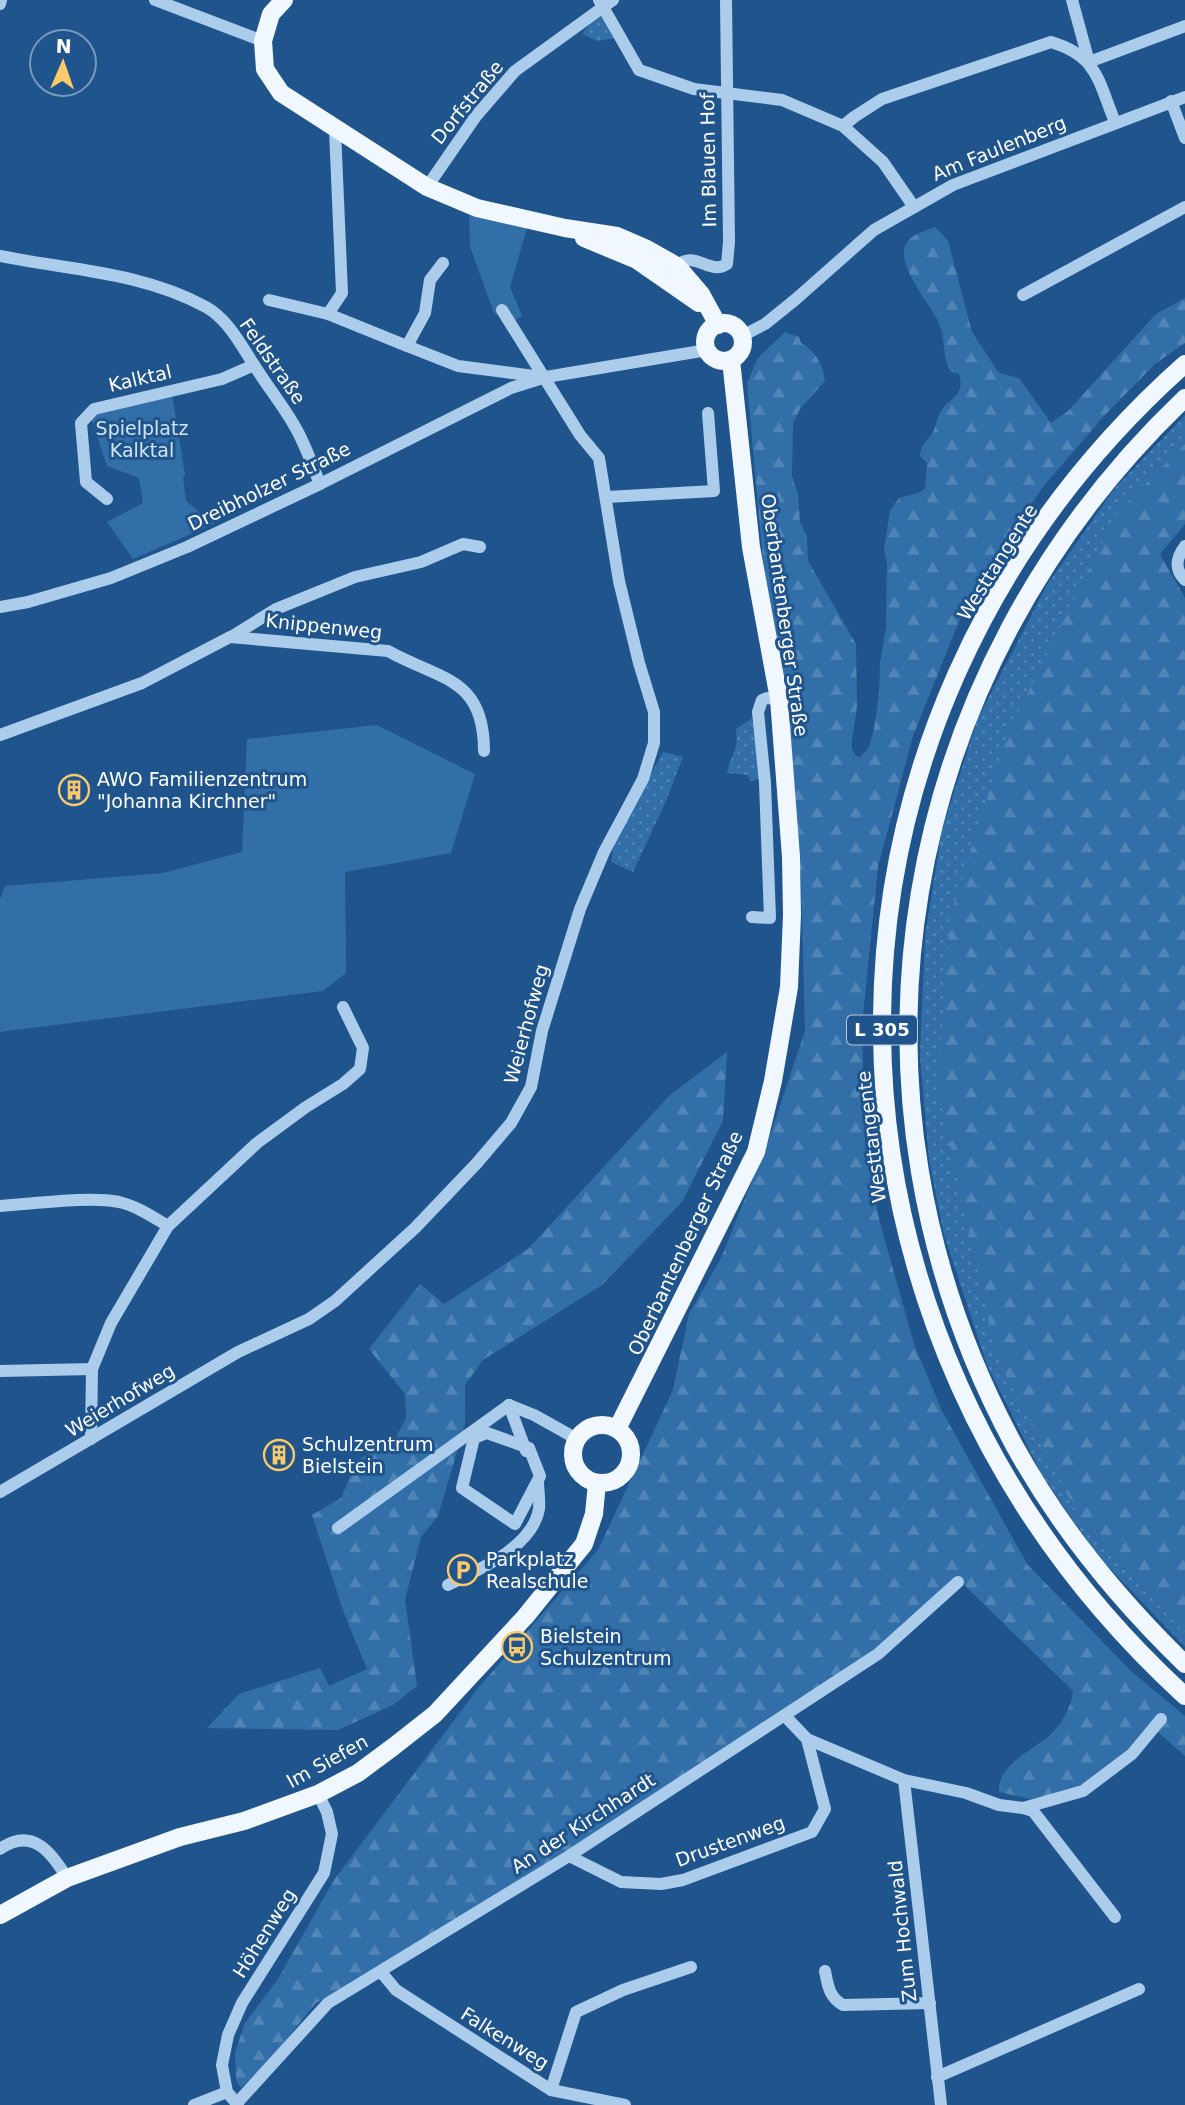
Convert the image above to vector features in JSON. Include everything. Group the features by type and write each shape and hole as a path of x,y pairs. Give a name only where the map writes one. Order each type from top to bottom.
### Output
{"main road":[{"path":"284,0 271,13 263,41 265,69 281,93 426,187 477,208 565,229 617,236 647,249 677,266 701,294 714,317 713,328 706,338 707,350 714,358 731,360 740,353 742,336 729,324 714,317 637,260 565,229"},
{"name":"Oberbantenberger Straße","path":"617,1429 756,1152 773,1081 789,987 791,857 779,699 751,547 731,360"},
{"name":"Westtangente","path":"1185,364 1116,434 1055,507 1027,545 1003,585 960,667 927,754 902,844 887,937 882,1033 887,1129 903,1223 929,1312 964,1398 1007,1480 1058,1558 1118,1630 1185,1696"},
{"name":"L 305","path":"1185,398 1132,452 1074,524 1025,599 985,676 953,757 928,846 913,941 908,1038 913,1122 922,1182 943,1275 975,1363 1016,1448 1066,1527 1124,1601 1185,1664"},
{"path":"603,1425 617,1429 628,1439 631,1448 629,1467 616,1480 597,1483 581,1474 576,1466 574,1447 577,1439 593,1427 603,1425"},
{"name":"Im Siefen","path":"0,1915 67,1878 180,1838 244,1821 318,1794 358,1773 435,1714 525,1617 584,1544 594,1514 597,1483"}],"street":[{"path":"155,0 263,41"},
{"name":"Im Blauen Hof","path":"677,266 687,259 696,259 720,269 727,264 726,0"},
{"path":"1072,0 1089,62 1115,122"},
{"path":"605,3 639,70 694,89 782,100 843,126 883,162 914,207"},
{"name":"Dorfstraße","path":"426,187 476,116 516,71 605,3"},
{"path":"1089,62 1185,26"},
{"path":"843,126 882,99 1051,42 1072,48 1089,62"},
{"name":"Am Faulenberg","path":"742,336 765,324 874,230 953,185 1171,100 1185,97"},
{"path":"1171,100 1185,138"},
{"path":"328,314 342,293 335,130"},
{"path":"1023,295 1185,207"},
{"name":"Feldstraße","path":"0,256 51,267 118,275 163,288 208,308 238,338 296,427 320,484"},
{"path":"407,346 425,313 430,280 443,263"},
{"path":"269,300 328,314 458,366 546,377"},
{"path":"502,310 546,377"},
{"name":"Dreibholzer Straße","path":"0,607 28,602 124,573 187,547 511,388 546,377 707,350"},
{"name":"Kalktal","path":"107,499 86,482 81,424 94,409 222,379 254,365"},
{"name":"Weierhofweg","path":"0,1492 238,1352 309,1319 335,1301 415,1228 477,1163 511,1123 531,1087 545,1021 580,909 604,852 643,779 654,743 654,712 619,581 599,458 580,435 546,377"},
{"path":"607,497 714,491 708,413"},
{"name":"Knippenweg","path":"0,735 142,683 230,637 276,609 355,577 421,562 463,544 480,547"},
{"path":"1185,546 1177,557 1177,566 1185,580"},
{"name":"Knippenweg","path":"230,637 388,651 410,664 453,681 466,690 484,732 484,751"},
{"path":"752,917 770,918 765,783 758,712 762,700 779,699"},
{"path":"91,1439 92,1370 110,1324 168,1226 257,1143 343,1084 360,1069 363,1048 343,1007"},
{"path":"0,1206 120,1202 168,1226"},
{"path":"0,1371 92,1370"},
{"path":"509,1405 534,1415 577,1439"},
{"path":"509,1405 524,1446"},
{"path":"338,1528 509,1405"},
{"path":"487,1433 530,1448 540,1476 538,1480 515,1524 462,1489 474,1438 487,1433"},
{"path":"448,1586 509,1554 534,1523 539,1508 538,1480"},
{"name":"An der Kirchhardt","path":"237,2105 328,2003 569,1856 878,1654 958,1582"},
{"path":"785,1716 807,1739 904,1780 966,1793 999,1805 1033,1811 1115,1917"},
{"path":"1023,1808 1083,1791 1132,1754 1161,1719"},
{"name":"Drustenweg","path":"569,1856 621,1882 661,1884 683,1880 812,1832 825,1809 807,1739"},
{"name":"Zum Hochwald","path":"904,1780 940,2105"},
{"name":"Höhenweg","path":"227,2092 222,2065 228,2035 243,2003 324,1873 331,1834 327,1812 318,1794"},
{"path":"0,1849 24,1840 41,1844 51,1853 67,1878"},
{"path":"551,2090 576,2012 623,1990 691,1967"},
{"path":"825,1971 830,1993 843,2005 930,2003"},
{"name":"Falkenweg","path":"381,1972 396,1990 551,2090 625,2105"},
{"path":"937,2077 1139,1989"},
{"path":"194,2105 227,2092 237,2105"}],"green space":[{"path":"602,16 614,38 597,41 582,34 590,24"},
{"path":"469,212 527,228 510,287 522,316 514,321 494,313 470,247"},
{"path":"935,227 948,241 972,332 999,373 1019,378 1051,423 1068,411 1156,314 1185,298 1185,343 1155,364 1103,417 1043,487 968,599 913,736 878,867 862,1025 865,1146 879,1219 914,1344 942,1411 1027,1564 1132,1672 1185,1716 1185,1756 1152,1727 1090,1786 1030,1799 999,1792 1000,1782 1010,1766 1059,1725 1073,1691 960,1581 869,1658 692,1773 316,2003 262,2069 241,2088 236,2080 235,2052 245,2023 278,1979 334,1880 479,1687 598,1550 673,1390 689,1314 721,1258 768,1142 805,1031 801,878 784,701 764,572 747,383 758,358 785,332 799,337 801,343 818,359 822,369 825,381 800,409 793,423 792,476 798,495 800,522 807,537 808,561 856,644 857,706 851,747 856,756 860,757 868,749 879,694 880,663 886,627 887,564 884,550 890,510 899,498 921,492 925,488 927,463 920,456 922,448 933,432 941,411 956,396 961,381 959,374 950,371 937,319 912,278 904,256 905,246 911,238"},
{"name":"Spielplatz Kalktal","path":"172,394 185,475 186,501 214,524 133,559 107,522 143,503 139,478 107,466 90,415"},
{"path":"1185,415 1185,444 1117,513 1085,1528 1185,1633 1185,1647 1098,1556 1042,1475 987,1365 944,1235 929,1160 920,1056 925,936 942,830 978,718 1047,585 1115,488"},
{"path":"1185,444 1185,524 1160,554 1185,598 1185,1633 1085,1528 996,1355 938,1090 950,918 1006,737 1117,513"},
{"path":"752,718 760,779 750,781 748,775 727,773 736,747 736,729"},
{"path":"377,725 475,774 451,853 345,872 346,973 323,991 0,1032 0,899 5,886 163,873 242,852 247,739"},
{"path":"663,752 683,757 633,872 611,862 615,842"},
{"path":"727,1052 723,1121 682,1202 602,1285 483,1360 465,1385 465,1425 438,1516 421,1537 405,1600 417,1686 393,1705 338,1730 207,1728 239,1694 320,1668 329,1686 367,1669 344,1613 312,1515 341,1498 357,1460 394,1441 406,1418 405,1394 369,1349 420,1284 444,1304 528,1249 670,1095"}],"place":[{"name":"AWO Familienzentrum \"Johanna Kirchner\"","path":"74,790"},
{"name":"Schulzentrum Bielstein","path":"279,1455"},
{"name":"Parkplatz Realschule","path":"463,1570"},
{"name":"Bielstein Schulzentrum","path":"517,1647"}]}
